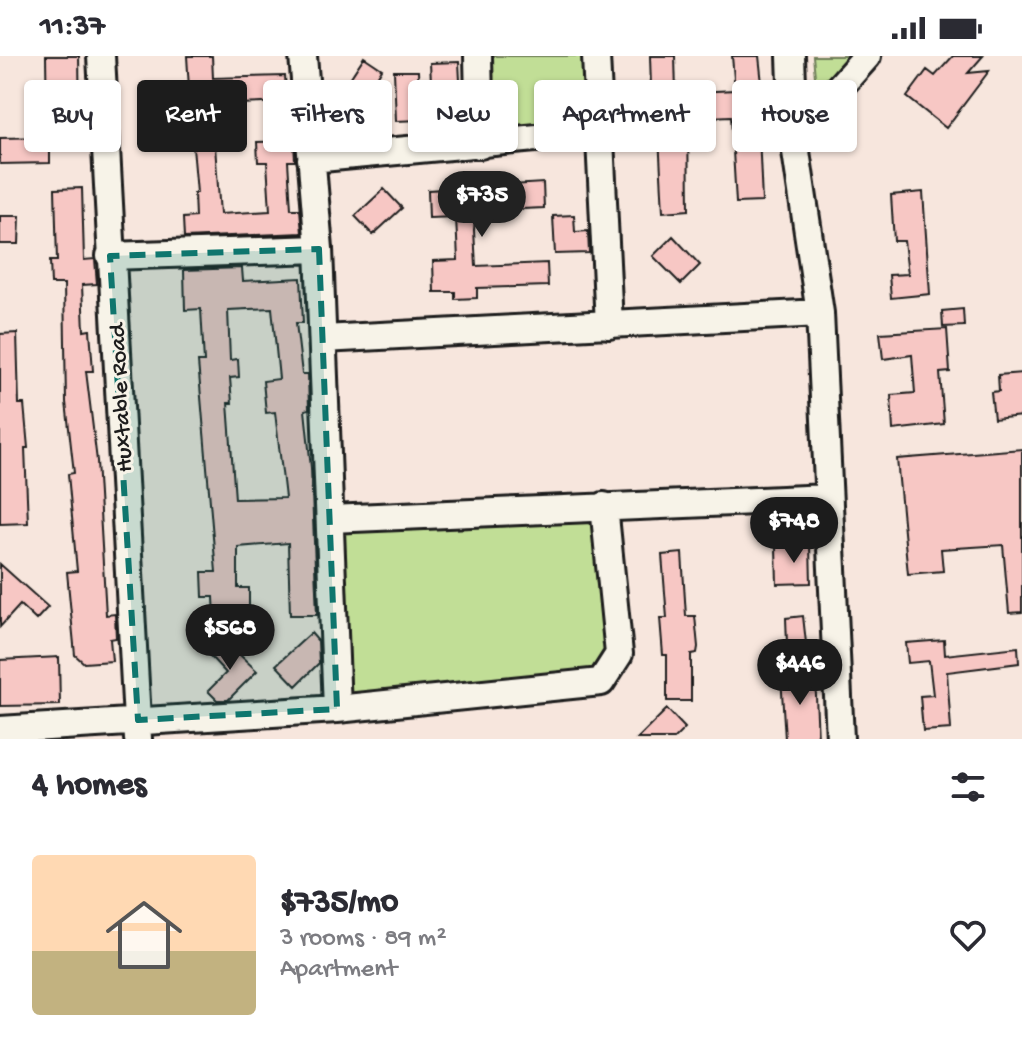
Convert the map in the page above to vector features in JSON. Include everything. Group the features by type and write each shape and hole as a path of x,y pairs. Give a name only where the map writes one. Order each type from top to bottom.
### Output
{"street":[{"name":"Huxtable Road","path":"101,56 138,730"},
{"path":"303,56 319,249 337,709"},
{"path":"478,56 479,80"},
{"path":"596,56 598,80"},
{"path":"791,56 792,80"},
{"path":"846,80 867,56"},
{"path":"311,159 408,151"},
{"path":"602,152 609,325"},
{"path":"796,152 820,313 840,739"},
{"path":"110,256 319,249"},
{"path":"323,339 820,313"},
{"path":"330,519 828,498"},
{"path":"0,730 138,730 601,682 619,654 604,506"}],"highlighted area":[{"path":"319,249 337,709 138,720 110,256"}],"green space":[{"path":"491,56 587,56 589,80 534,80 534,131 518,133 518,80 492,80"},
{"path":"813,56 854,56 832,80 815,80"},
{"path":"593,516 612,654 593,676 351,693 343,529"}],"building":[{"path":"46,56 79,56 79,80 46,80"},
{"path":"187,56 212,56 213,78 285,76 285,80 263,80 263,103 247,104 247,80 188,80"},
{"path":"650,56 675,56 676,80 651,80"},
{"path":"732,56 759,56 762,80 734,80"},
{"path":"953,56 983,56 968,73 989,71 946,128 907,97 927,70 935,76"},
{"path":"364,57 382,69 375,80 349,80"},
{"path":"459,62 460,80 431,80 430,63"},
{"path":"394,71 418,71 418,80 408,80 408,120 396,121"},
{"path":"732,90 732,133 731,116 716,117 716,91"},
{"path":"0,138 24,138 24,152 50,152 50,163 0,164"},
{"path":"257,142 263,142 263,152 295,152 295,161 288,161 291,209 300,209 302,233 184,238 183,218 195,217 194,193 197,193 193,152 215,152 220,214 270,211 267,162 258,162"},
{"path":"660,152 688,152 689,210 663,212"},
{"path":"733,152 760,152 762,202 736,203"},
{"path":"543,183 544,208 476,211 474,230 476,266 547,263 548,286 477,288 477,298 455,299 455,292 434,292 433,261 458,260 456,217 429,218 428,190"},
{"path":"82,188 84,260 95,259 97,284 82,285 84,331 90,330 93,371 86,371 97,461 106,615 115,614 116,638 110,639 112,661 84,663 75,655 67,572 77,571 68,474 74,473 66,402 64,284 51,284 50,261 57,261 55,189"},
{"path":"384,189 402,208 373,235 355,216"},
{"path":"923,192 930,294 891,298 889,275 908,274 904,241 894,241 891,195"},
{"path":"574,215 575,232 588,231 589,253 555,254 553,216"},
{"path":"0,216 20,216 19,244 0,244"},
{"path":"673,236 700,265 681,284 653,256"},
{"path":"242,268 243,281 301,278 303,323 296,323 302,374 308,374 309,409 305,410 311,468 317,615 290,615 288,543 238,547 238,588 249,588 249,617 215,618 214,597 203,597 202,572 216,572 198,362 204,362 201,309 185,310 184,270","holes":["272,308 279,379 263,381 266,413 275,412 285,498 235,499 228,403 232,403 230,378 239,377 238,359 230,360 228,310"]},
{"path":"963,309 964,326 943,327 942,311"},
{"path":"947,329 950,372 940,373 944,424 893,430 891,395 915,393 912,355 883,359 880,333"},
{"path":"17,333 19,404 24,404 28,448 25,448 28,523 0,524 0,334"},
{"path":"1022,373 1022,416 994,419 991,392 999,391 998,375"},
{"path":"1022,449 1022,612 1009,613 1003,545 941,549 943,571 908,574 897,459"},
{"path":"810,546 811,583 777,584 776,547"},
{"path":"682,553 686,616 695,616 698,647 697,653 691,654 691,701 667,701 667,655 663,655 660,618 667,618 662,555"},
{"path":"0,564 48,607 36,620 20,605 0,627"},
{"path":"803,616 806,643 787,644 786,618"},
{"path":"311,633 318,641 319,663 296,686 276,665"},
{"path":"224,640 257,671 228,700 217,700 208,691 226,673 209,655"},
{"path":"944,640 945,655 1018,647 1019,663 947,672 951,729 923,731 920,696 933,695 929,661 908,663 906,643"},
{"path":"59,657 60,705 0,706 0,660"},
{"path":"815,675 818,739 785,739 781,676"},
{"path":"667,709 685,728 674,739 637,739"}]}
